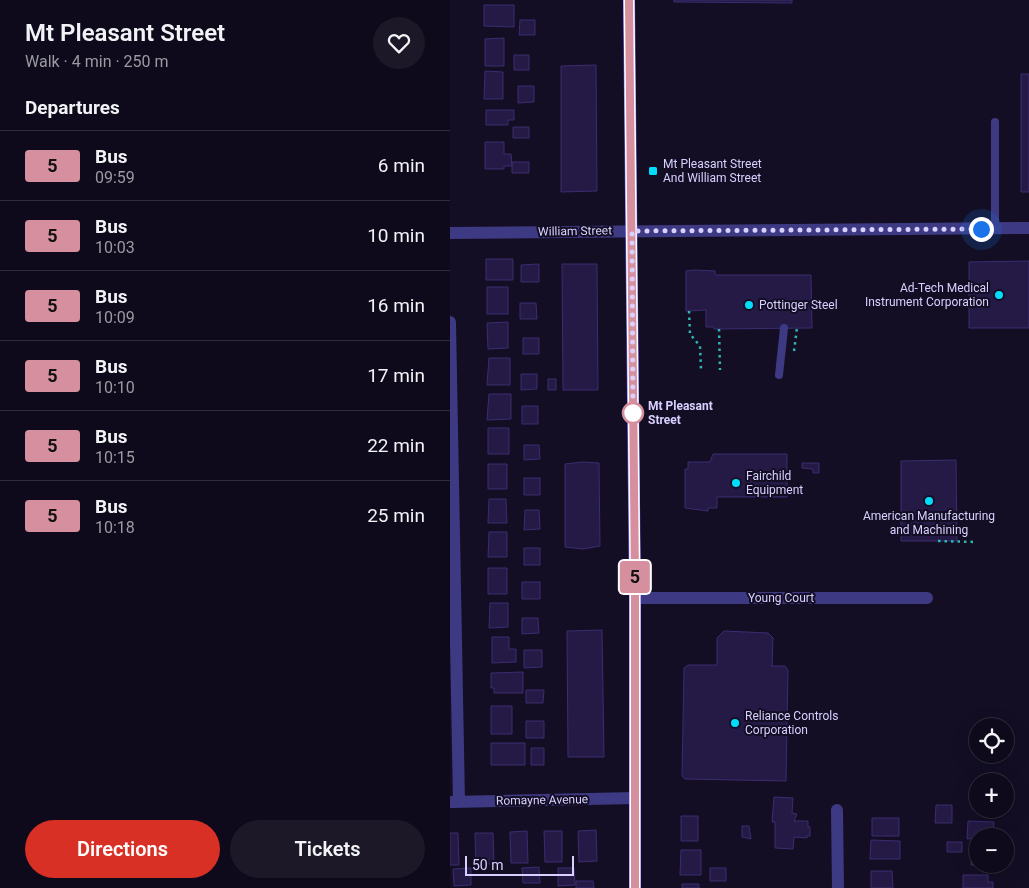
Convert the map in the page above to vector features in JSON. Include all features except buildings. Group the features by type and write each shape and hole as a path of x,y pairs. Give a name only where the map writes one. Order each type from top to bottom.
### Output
{"street":[{"path":"629,0 635,598 635,888"},
{"name":"William Street","path":"450,233 1029,228"},
{"path":"450,322 454,802"},
{"name":"Young Court","path":"635,598 928,598"},
{"name":"Romayne Avenue","path":"454,802 634,798"},
{"path":"837,810 838,888"}],"lane":[{"path":"995,122 996,229"},
{"path":"779,375 784,328"}],"path":[{"path":"689,312 690,334 700,346 701,369"},
{"path":"719,329 720,370"},
{"path":"938,541 977,542"}],"bus line":[{"name":"5","path":"629,0 635,580 635,888"}],"place":[{"name":"Mt Pleasant Street And William Street","path":"653,171"},
{"name":"Ad-Tech Medical Instrument Corporation","path":"999,295"},
{"name":"Pottinger Steel","path":"749,305"},
{"name":"Mt Pleasant Street","path":"633,413"},
{"name":"Fairchild Equipment","path":"736,483"},
{"name":"American Manufacturing and Machining","path":"929,501"},
{"name":"Reliance Controls Corporation","path":"735,723"}],"route":[{"path":"633,413 633,418 632,231 981,229"}]}
